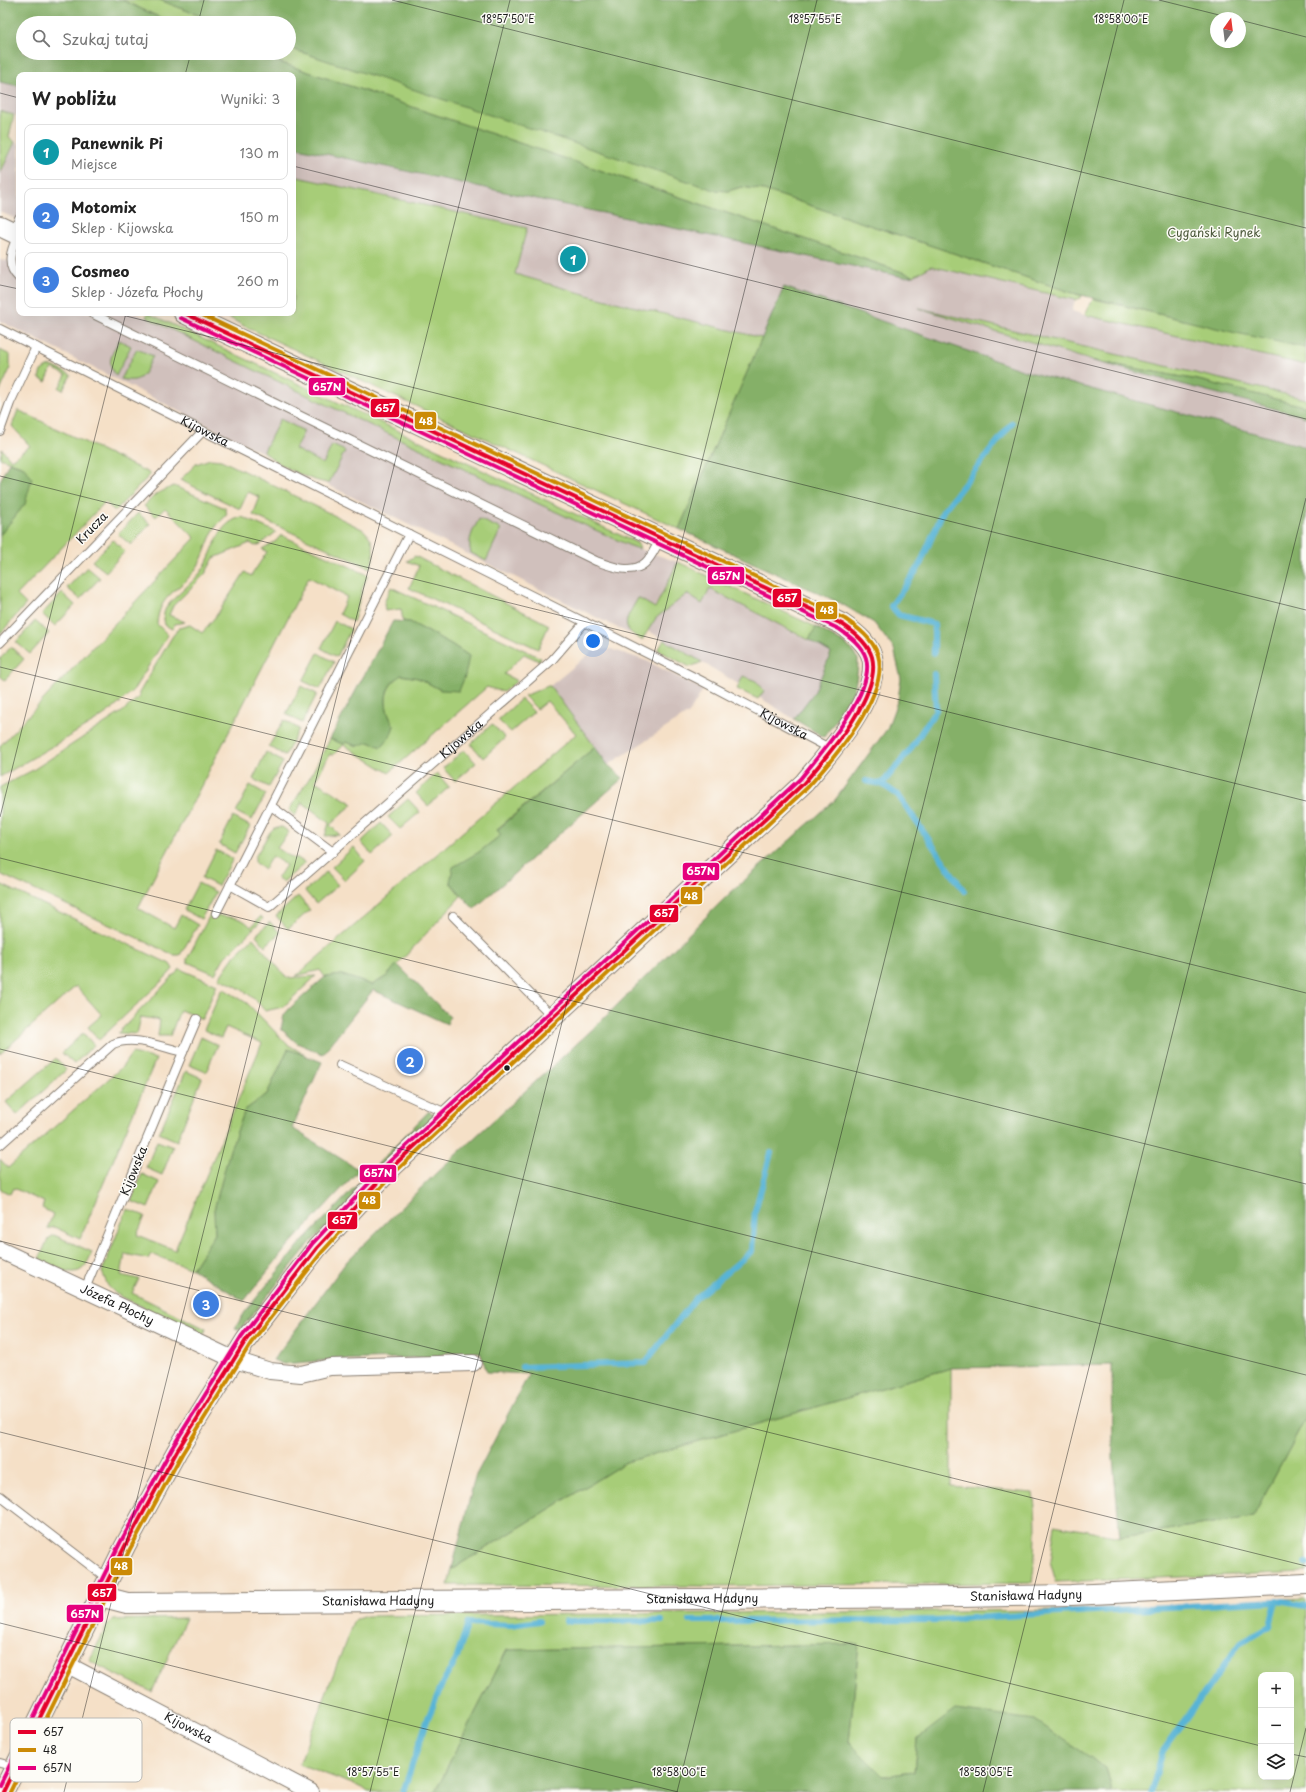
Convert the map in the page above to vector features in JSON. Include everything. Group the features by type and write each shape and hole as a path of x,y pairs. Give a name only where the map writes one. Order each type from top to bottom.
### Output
{"street":[{"path":"35,1718 66,1664 104,1588 177,1451 235,1360 246,1340 317,1248 391,1168 798,788 833,750 865,696 872,676 873,662 864,644 854,633 821,614 190,316"},
{"name":"Józefa Płochy","path":"0,1250 235,1360 270,1371 302,1374 330,1366 473,1363"},
{"name":"Stanisława Hadyny","path":"104,1588 127,1603 953,1597 1070,1595 1306,1584"},
{"name":"Kijowska","path":"66,1664 312,1792"},
{"path":"3,1792 8,1765"}],"lane":[{"path":"14,229 10,263 12,271 16,275"},
{"path":"97,316 596,561 625,569 637,567 645,563 661,538"},
{"name":"Kijowska","path":"0,330 585,622 833,750"},
{"path":"0,431 10,403 36,347"},
{"name":"Krucza","path":"0,643 160,474 203,431"},
{"path":"216,913 409,534"},
{"name":"Kijowska","path":"230,885 269,907 552,660 585,622"},
{"path":"271,806 333,852"},
{"path":"453,916 553,1018"},
{"name":"Kijowska","path":"85,1290 197,1019"},
{"path":"0,1145 113,1044 127,1040 136,1041 183,1052"},
{"path":"340,1065 449,1115"},
{"path":"0,1496 104,1588"}],"shaded area":[{"path":"0,82 16,85 16,115 0,111"},
{"path":"15,142 16,219 0,212 0,174"},
{"path":"296,148 904,277 914,276 931,266 1075,300 1072,311 1085,315 1306,365 1306,399 1090,352 930,311 1090,360 1306,417 1306,447 1025,371 783,288 762,338 591,296 515,274 527,228 296,177"},
{"path":"0,260 16,261 16,316 142,316 350,416 628,545 678,562 654,608 638,599 627,626 630,634 0,321"},
{"path":"710,589 831,652 815,691 794,719 722,674 647,630 656,618 687,594"},
{"path":"611,649 647,661 703,690 689,713 608,765 550,686 594,650"}],"green space":[{"path":"0,0 122,0 157,16 16,16 16,60 273,60 914,276 904,277 296,148 296,72 16,72 16,85 0,82"},
{"path":"122,0 160,0 200,16 157,16"},
{"name":"Cygański Rynek","path":"160,0 1306,0 1306,348 1232,332 1073,293 764,190 741,187 728,191 714,190 296,50 296,16 200,16"},
{"path":"296,50 728,191 741,187 764,190 1082,296 1081,298 1075,300 931,266 914,276 273,60 296,60"},
{"path":"0,111 14,115 9,137 15,142 0,174"},
{"path":"296,177 527,228 515,274 591,296 762,338 679,529 244,326 226,316 296,316"},
{"path":"784,287 1025,371 1306,447 1306,1418 1253,1517 1120,1537 1113,1459 1112,1365 951,1368 626,1462 452,1569 475,1477 529,1374 487,1372 480,1352 446,1353 438,1357 331,1360 283,1364 273,1360 347,1261 435,1174 596,1026 728,895 835,800 887,729 898,699 901,679 894,649 874,623 840,603 679,529"},
{"path":"1094,299 1306,348 1306,365 1085,315 1090,303"},
{"path":"919,308 1306,399 1306,407 1198,380 1090,360"},
{"path":"154,316 637,543 640,548 639,549 628,545 447,461 146,317"},
{"path":"119,340 131,346 116,376 111,367 111,358"},
{"path":"137,349 153,356 145,373 138,379 134,380 121,379"},
{"path":"0,350 10,355 10,369 0,391"},
{"path":"1090,360 1198,380 1304,406 1306,407 1306,417"},
{"path":"52,366 71,375 63,390 59,388 66,375 52,368 46,382 39,378 41,371"},
{"path":"18,410 151,474 115,511 105,502 17,595 26,604 0,634 0,535 25,504 24,467 0,458 2,449 11,460 30,446 12,426"},
{"path":"280,419 304,431 295,449 323,464 332,445 345,451 329,483 294,472 284,467 264,451"},
{"path":"210,459 221,460 362,529 370,537 372,542 374,552 370,568 253,515 260,497 248,492 240,509 180,480 196,464"},
{"path":"9,462 24,467 32,478 25,504 0,535 0,481"},
{"path":"174,486 225,508 227,514 215,528 195,570 171,594 162,606 157,624 168,635 134,689 119,704 97,720 0,777 0,746 195,538 165,508 156,517 144,506 156,494"},
{"path":"138,513 150,524 131,545 118,534"},
{"path":"242,517 276,532 261,544 255,546 250,543 214,558 205,574 173,606 169,615 185,622 175,624 172,629 165,625 164,613 167,606 203,569 218,538 227,525 233,520"},
{"path":"479,519 501,529 486,561 471,553 470,548 471,535"},
{"path":"281,535 368,575 353,622 339,614 347,597 309,577 138,908 174,928 181,915 198,925 180,955 174,955 0,874 0,787 33,770 122,712 139,697 139,693 172,637 179,628 190,625 202,633 216,616 245,572 251,576 267,552 262,549 276,541"},
{"path":"113,540 125,551 106,572 92,561"},
{"path":"415,556 549,625 538,649 409,588 419,566 407,561"},
{"path":"678,562 816,627 809,640 710,589 702,604 687,594 656,618 642,640 629,631 626,622 630,611 638,598 655,608"},
{"path":"87,567 100,578 80,599 67,588"},
{"path":"391,587 541,658 539,661 524,654 504,674 517,681 503,692 487,687 389,773 344,745 333,755 330,754 315,781 353,804 330,825 340,835 325,836 329,823 302,802 295,816 289,810 310,777 330,739 343,744 346,742 358,746 369,742 381,747 394,726 389,717 386,706 386,696 392,683 401,675 418,678 441,690 469,656 451,644 410,622 403,621 401,609 385,611 384,603"},
{"path":"62,593 75,605 55,626 42,614"},
{"path":"35,621 49,633 30,654 16,642"},
{"path":"335,621 351,629 337,657 321,648"},
{"path":"393,621 410,622 451,644 469,656 465,676 459,691 441,690 418,678 401,675 392,683 386,696 386,706 389,717 394,726 390,737 381,747 369,742 358,746 346,742 343,744 330,739"},
{"path":"816,627 847,645 858,659 856,683 853,692 844,709 824,737 794,719 815,691 831,653 809,640"},
{"path":"664,640 702,662 690,667 658,650"},
{"path":"11,647 24,659 5,680 0,676 0,659"},
{"path":"318,653 334,662 320,689 303,681"},
{"path":"743,676 756,681 764,691 758,699 737,689"},
{"path":"301,686 317,694 302,723 286,714"},
{"path":"550,686 595,747 497,829 501,835 479,852 450,882 461,896 387,976 372,985 342,975 325,977 320,970 296,976 576,734 547,701 537,709 524,696"},
{"path":"521,699 534,712 511,732 498,720"},
{"path":"284,720 299,729 285,756 269,746"},
{"path":"492,724 505,738 483,758 471,744"},
{"path":"595,747 608,765 623,778 474,909 450,882 453,867 479,852 501,835 497,830"},
{"path":"464,750 476,763 455,781 443,768"},
{"path":"266,752 283,762 269,787 253,779"},
{"path":"437,773 449,787 428,806 416,793"},
{"path":"250,785 266,794 252,820 236,812"},
{"path":"408,799 420,812 400,829 388,817"},
{"path":"233,817 250,826 235,853 219,844"},
{"path":"381,823 393,836 372,855 361,842"},
{"path":"282,827 289,832 277,848 294,859 296,857 305,863 283,882 277,879 286,865 272,856 264,869 255,863 255,857 270,832 274,828"},
{"path":"354,847 365,861 345,880 332,867"},
{"path":"216,850 233,859 218,886 202,878"},
{"path":"326,872 338,885 316,904 305,891"},
{"path":"198,883 216,892 201,919 184,910"},
{"path":"0,884 170,964 173,969 99,1040 88,1027 102,1015 76,986 0,1054"},
{"path":"298,896 310,910 288,929 276,916"},
{"path":"211,913 237,918 251,927 261,916 263,919 224,958 215,974 187,962 187,959"},
{"path":"270,922 280,933 265,946 256,935"},
{"path":"253,938 287,978 316,976 283,1007 265,1011 245,992 219,978 235,955"},
{"path":"397,964 450,1017 447,1024 373,990 323,1054 297,1043 281,1029 284,1015 289,1009 325,977 342,975 372,985 387,976"},
{"path":"180,969 217,985 202,1019 180,1010 170,1036 158,1036 160,1020 141,1017 137,1034 118,1033"},
{"path":"224,989 247,1003 287,1044 307,1056 288,1049 267,1094 245,1110 230,1150 214,1210 215,1234 192,1269 151,1254 148,1259 125,1254 121,1275 139,1279 132,1293 206,1329 203,1336 116,1294 108,1286 102,1272 127,1209 145,1216 137,1235 175,1250 262,1043 226,1027 221,1038 204,1030 221,991"},
{"path":"83,1033 94,1045 74,1064 62,1053"},
{"path":"201,1037 218,1045 206,1072 189,1065"},
{"path":"288,1049 322,1062 292,1128 359,1170 288,1246 244,1301 192,1269 215,1234 214,1210 230,1150 245,1110 267,1094"},
{"path":"132,1053 156,1059 80,1239 54,1227 47,1229 53,1214 42,1208 44,1202 13,1188 10,1194 0,1189 0,1159 8,1168 122,1067"},
{"path":"56,1058 66,1070 17,1115 6,1102"},
{"path":"186,1071 202,1078 177,1141 159,1133"},
{"path":"429,1111 439,1117 311,1242 240,1330 235,1328 245,1312 300,1244"},
{"path":"157,1141 173,1147 162,1175 146,1168"},
{"path":"142,1174 159,1182 148,1208 131,1201"},
{"path":"54,1235 92,1252 85,1266 75,1272 69,1272 39,1259 48,1239"},
{"path":"951,1368 951,1486 1033,1493 1036,1515 1036,1538 1032,1583 705,1586 448,1585 452,1569 626,1462"},
{"path":"1306,1418 1306,1572 1056,1582 1050,1561 1055,1525 1120,1537 1253,1517"},
{"path":"1306,1599 1306,1792 1112,1792 1106,1768 917,1739 914,1772 883,1776 849,1742 859,1644 507,1650 435,1792 368,1792 363,1788 299,1764 354,1620 366,1616 1068,1610"},
{"path":"186,1618 152,1692 89,1661 108,1624 114,1620"},
{"path":"859,1644 849,1742 883,1776 914,1772 917,1739 955,1710 1035,1720 1106,1768 1112,1792 435,1792 507,1650"}],"waterway":[{"path":"934,653 934,624 899,615 891,606 919,567 943,511 1012,423"},
{"path":"866,781 882,784 909,751 936,710 934,674"},
{"path":"882,784 898,795 964,891"},
{"path":"522,1367 645,1363 695,1299 752,1251 755,1211 771,1153"},
{"path":"690,1621 935,1620 1276,1601 1306,1606"},
{"path":"1151,1792 1163,1751 1241,1642 1270,1626 1276,1601"},
{"path":"403,1792 428,1718 443,1682 456,1660 468,1623 511,1625 539,1621"},
{"path":"566,1621 662,1621"}],"transit line":[{"name":"657","path":"40,1718 125,1546 177,1451 246,1340 317,1248 391,1168 804,783 826,757 850,724 869,689 873,672 872,657 867,647 856,634 842,624 190,316"},
{"name":"48","path":"47,1718 130,1549 182,1454 251,1343 322,1252 395,1172 808,787 857,726 876,689 879,671 878,655 873,644 860,630 845,619 204,316"},
{"name":"657N","path":"33,1718 120,1543 172,1448 241,1337 312,1244 387,1164 800,779 832,739 855,705 863,688 867,672 866,658 862,649 855,641 839,629 181,318"},
{"name":"657N","path":"0,1785 10,1765"},
{"name":"657","path":"3,1792 10,1778"},
{"name":"48","path":"10,1792 15,1782"}],"place":[{"name":"Panewnik Pi","path":"573,259"},
{"name":"Motomix","path":"410,1061"},
{"name":"Cosmeo","path":"206,1304"}]}
